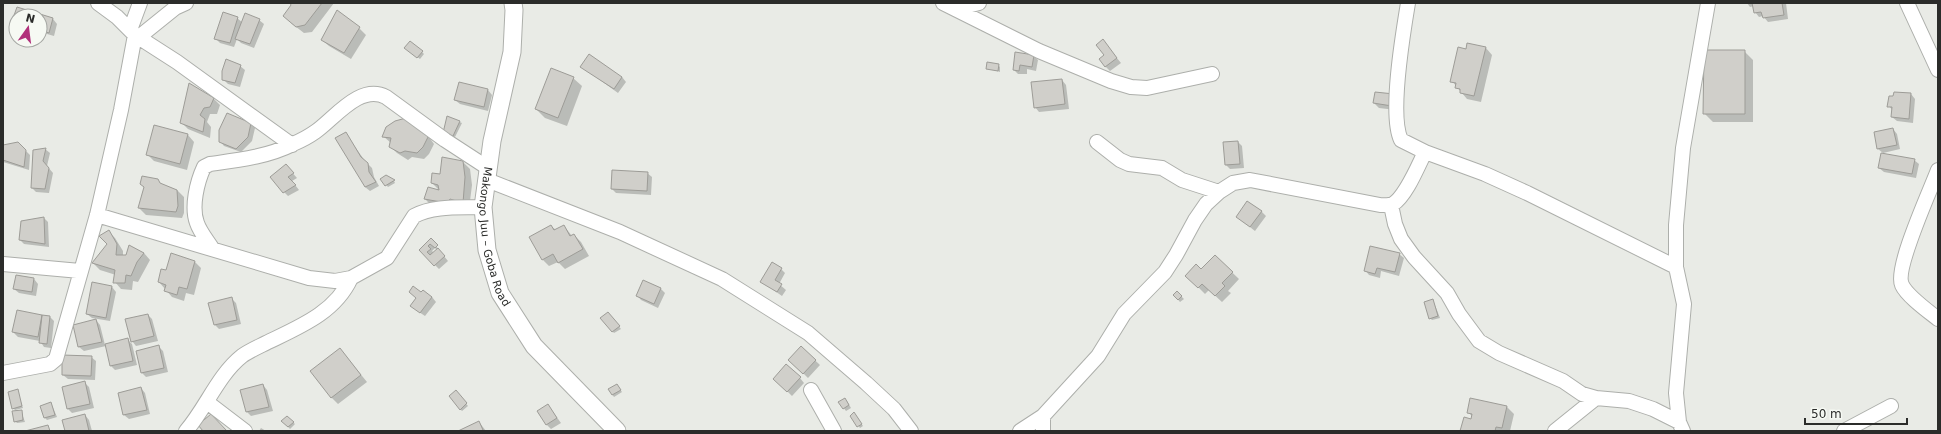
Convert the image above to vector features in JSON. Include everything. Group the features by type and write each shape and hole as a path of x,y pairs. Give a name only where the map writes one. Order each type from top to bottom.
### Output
{"street":[{"path":"98,3 117,17 135,34 292,145"},
{"path":"3,373 50,364 56,359 96,215 121,110 140,3"},
{"path":"135,34 175,8 186,3"},
{"name":"Makongo Juu – Goba Road","path":"513,3 512,52 492,141 483,207 487,250 500,293 534,346 612,429"},
{"path":"943,3 1046,54 1105,79 1131,87 1148,88 1212,74"},
{"path":"956,9 978,3"},
{"path":"1408,3 1400,51 1396,127 1401,140 1425,152 1485,174 1527,192 1676,267"},
{"path":"1681,426 1676,393 1684,304 1676,267 1676,225 1683,148 1708,3"},
{"path":"1907,3 1938,70"},
{"path":"212,248 197,223 195,214 195,202 204,167 210,164 261,156 292,145 314,133 339,111 363,96 379,94 488,174 722,279 808,334 894,409 911,431"},
{"path":"1097,142 1120,160 1129,164 1162,168 1182,180 1219,192"},
{"path":"1020,431 1043,416 1098,356 1124,314 1165,272 1176,256 1195,220 1219,192 1233,183 1250,180 1380,205 1391,205 1398,200 1425,152"},
{"path":"1938,170 1916,224 1900,275 1902,284 1908,292 1938,319"},
{"path":"1391,205 1395,224 1401,239 1414,257 1447,293 1459,314 1479,341 1499,353 1563,381 1582,394 1596,398 1629,401 1653,409 1681,426"},
{"path":"96,215 212,248 309,278 335,281 350,278 387,258 414,216 434,210 483,207"},
{"path":"3,264 80,271"},
{"path":"186,431 199,416 225,372 242,356 315,318 337,300 345,290 350,278"},
{"path":"811,390 834,431"},
{"path":"1555,431 1596,398"},
{"path":"207,402 245,431"},
{"path":"1844,431 1891,406"},
{"path":"1043,416 1043,431"}],"building":[{"path":"290,3 322,3 305,25 296,27 283,16 291,5"},
{"path":"1752,3 1782,3 1784,15 1763,18 1761,12 1754,13"},
{"path":"337,10 360,27 344,53 321,40"},
{"path":"223,12 238,17 230,43 214,39"},
{"path":"245,13 260,19 250,44 235,39"},
{"path":"48,16 53,18 48,33"},
{"path":"1103,39 1117,58 1105,67 1099,59 1104,55 1096,45"},
{"path":"410,41 423,51 417,58 404,48"},
{"path":"1467,43 1486,47 1474,96 1460,93 1460,89 1455,88 1456,83 1450,82 1458,47 1466,49"},
{"path":"1704,50 1745,50 1745,114 1703,114"},
{"path":"1015,52 1034,55 1032,67 1020,65 1019,71 1013,70"},
{"path":"589,54 622,77 614,89 580,67"},
{"path":"226,59 241,65 235,83 222,80 222,71"},
{"path":"987,62 999,64 998,71 986,69"},
{"path":"551,68 574,77 558,118 535,109"},
{"path":"1062,79 1065,104 1034,108 1031,82"},
{"path":"459,82 488,89 484,107 454,100"},
{"path":"189,83 214,98 210,107 204,108 200,115 205,119 203,132 180,123"},
{"path":"1375,92 1394,94 1392,106 1373,103"},
{"path":"1894,92 1911,93 1909,119 1891,117 1892,107 1887,107 1889,96 1893,96"},
{"path":"227,113 251,123 248,137 236,149 219,142 219,130"},
{"path":"447,116 460,121 453,136 443,133"},
{"path":"406,118 419,125 428,137 423,147 417,153 405,151 400,153 389,147 391,138 382,137 386,127 395,121"},
{"path":"154,125 188,134 180,164 146,155"},
{"path":"1893,128 1897,145 1877,149 1874,132"},
{"path":"346,132 361,157 368,163 369,172 376,182 365,187 335,138"},
{"path":"1238,141 1240,164 1225,165 1223,142"},
{"path":"18,142 26,150 24,167 3,160 3,145"},
{"path":"46,148 43,161 49,168 45,189 31,188 33,150"},
{"path":"1881,153 1915,159 1912,174 1878,168"},
{"path":"442,157 463,161 465,177 463,203 450,199 447,203 424,199 428,187 439,190 438,185 431,183 432,173 440,174"},
{"path":"286,164 294,173 288,177 296,185 283,193 270,177"},
{"path":"612,170 648,172 647,191 611,189"},
{"path":"386,175 395,180 385,186 380,179"},
{"path":"142,176 158,179 160,183 177,190 178,206 176,212 138,208 144,187 140,184"},
{"path":"1247,201 1262,211 1250,227 1236,217"},
{"path":"44,217 45,244 19,240 21,221"},
{"path":"551,225 554,230 564,225 570,236 574,234 583,249 558,263 553,254 542,260 529,237"},
{"path":"109,230 117,244 116,255 126,255 129,245 144,253 137,262 131,276 126,275 125,283 113,283 115,270 92,263 107,244 99,236"},
{"path":"431,238 438,245 435,248 430,244 428,246 431,249 427,252 430,255 438,248 445,256 434,266 419,250"},
{"path":"1370,246 1400,253 1395,272 1377,268 1375,274 1364,271"},
{"path":"171,253 195,261 187,289 179,287 177,295 164,291 166,285 158,282 161,269 166,270"},
{"path":"1215,255 1233,272 1222,283 1225,286 1215,296 1202,284 1198,288 1185,276 1196,264 1201,269"},
{"path":"772,262 782,268 775,280 782,284 777,292 760,282"},
{"path":"16,275 34,278 32,292 13,289"},
{"path":"643,280 661,288 654,304 636,296"},
{"path":"92,282 112,286 106,318 86,314"},
{"path":"413,286 421,292 423,290 432,297 420,313 410,306 416,298 409,292"},
{"path":"1177,291 1182,296 1178,300 1173,295"},
{"path":"232,297 237,320 214,325 208,303"},
{"path":"1433,299 1438,316 1429,319 1424,302"},
{"path":"17,310 42,315 38,337 12,332"},
{"path":"608,312 620,326 612,332 600,318"},
{"path":"148,314 154,336 131,342 125,319"},
{"path":"42,315 50,316 47,344 39,343"},
{"path":"96,319 102,342 78,347 73,325"},
{"path":"128,338 133,361 110,366 105,344"},
{"path":"159,345 164,368 141,373 136,351"},
{"path":"801,346 816,360 803,374 788,360"},
{"path":"340,348 361,375 331,398 310,371"},
{"path":"62,355 92,356 91,376 62,375"},
{"path":"786,364 801,377 787,392 773,379"},
{"path":"85,381 90,404 67,409 62,387"},
{"path":"263,384 269,407 246,412 240,390"},
{"path":"617,384 621,390 612,395 608,389"},
{"path":"141,387 147,410 123,415 118,393"},
{"path":"18,389 22,406 12,409 8,392"},
{"path":"456,390 467,403 460,410 449,396"},
{"path":"845,398 849,405 843,409 838,402"},
{"path":"1470,398 1507,406 1502,428 1496,427 1495,431 1460,431 1464,417 1471,419 1472,414 1467,413"},
{"path":"51,402 55,415 44,418 40,406"},
{"path":"548,404 557,418 546,425 537,411"},
{"path":"22,410 23,420 14,422 12,411"},
{"path":"854,412 862,424 857,427 850,416"},
{"path":"85,414 89,431 65,431 62,420"},
{"path":"211,414 227,431 203,431 198,425"},
{"path":"287,416 294,422 288,427 281,421"},
{"path":"479,421 483,430 481,431 458,431"},
{"path":"48,425 50,431 25,431"}]}
